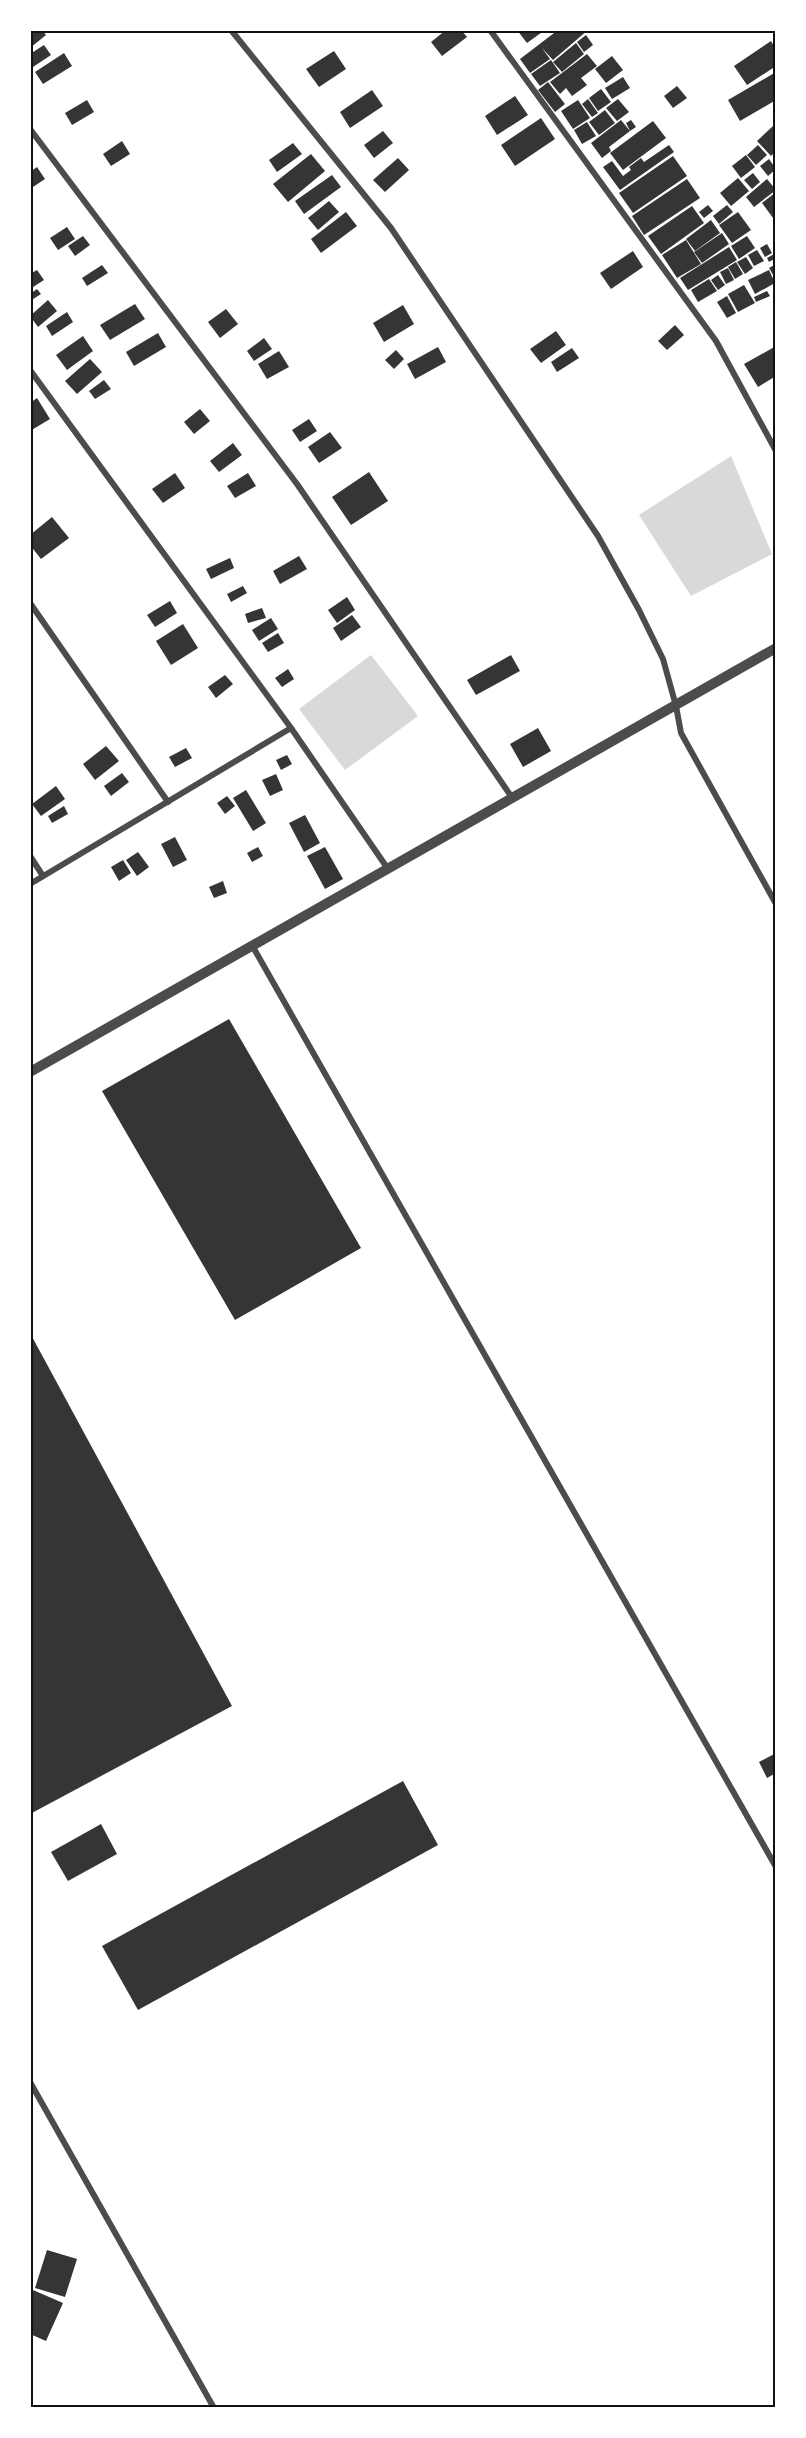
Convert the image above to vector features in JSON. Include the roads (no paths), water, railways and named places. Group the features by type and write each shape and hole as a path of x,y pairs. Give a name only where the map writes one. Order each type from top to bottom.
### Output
{"street":[{"path":"231,30 391,228 598,536 663,659 681,733 776,904"},
{"path":"490,30 716,341 744,389 776,452"},
{"path":"30,129 297,484 513,799"},
{"path":"30,370 291,728 388,869"},
{"path":"30,603 168,802"},
{"path":"30,1072 776,648"},
{"path":"30,884 291,728"},
{"path":"30,856 43,876"},
{"path":"253,947 776,1867"},
{"path":"30,2082 214,2408"}]}
